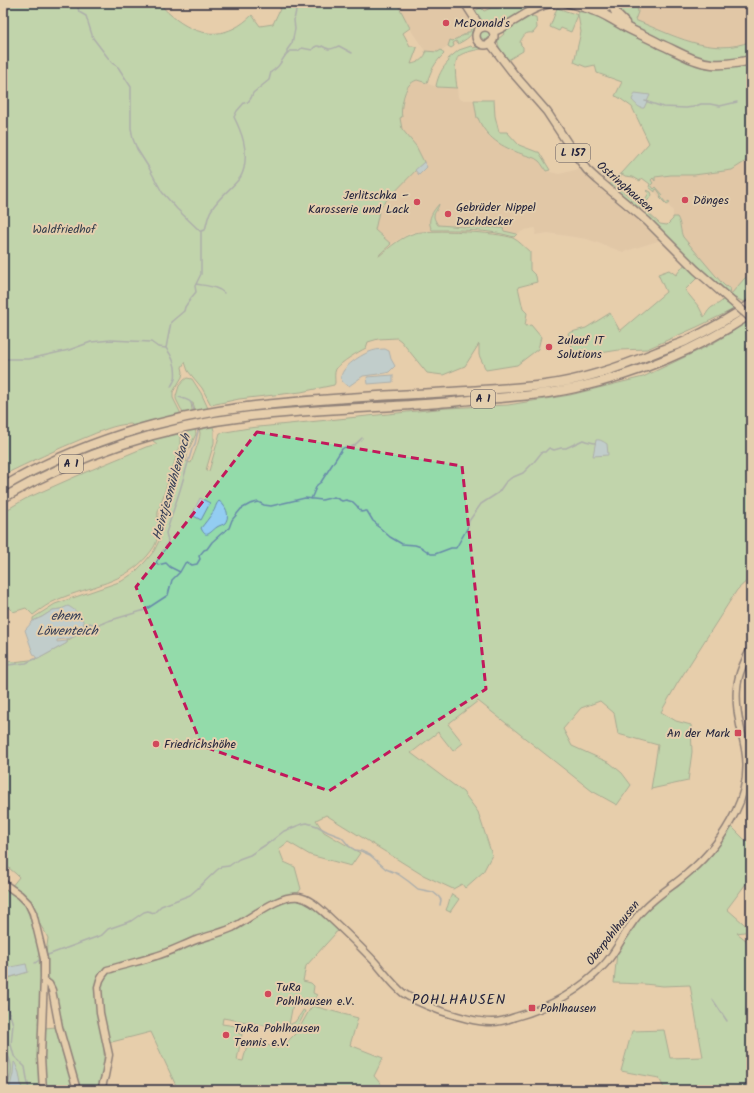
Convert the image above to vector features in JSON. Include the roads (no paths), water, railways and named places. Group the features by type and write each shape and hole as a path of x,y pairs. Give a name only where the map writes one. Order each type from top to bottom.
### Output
{"highway":[{"path":"610,6 609,14 613,20"},
{"path":"610,6 620,19 637,32"},
{"path":"592,10 603,13 622,26 688,57 700,61 710,64 734,64 751,60"},
{"name":"A 1","path":"3,487 69,454 99,442 132,431 181,418 213,412 256,405 472,392 565,382 626,365 685,342 719,324 751,304"},
{"name":"A 1","path":"3,498 45,475 106,450 142,438 198,425 250,416 326,409 430,404 506,398 574,388 639,370 708,340 751,314"}],"main road":[{"path":"465,3 481,28"},
{"path":"494,32 510,25 531,11 552,3"},
{"path":"567,3 592,10 600,10 610,6"},
{"path":"487,27 494,32 494,38 490,43 484,44 478,41 476,35 481,28 487,27"},
{"name":"Ostringhausen","path":"490,43 547,112 584,167 647,221 696,270 751,318"}],"street":[{"name":"Oberpohlhausen","path":"101,1090 109,1055 100,1013 98,987 100,980 107,970 158,956 230,929 278,901 288,897 305,899 319,909 340,926 403,992 416,1001 436,1009 464,1018 485,1022 498,1022 534,1011 573,991 594,974 612,956 634,919 708,854 734,816 742,797 745,785 746,770 745,749 737,712 737,689 740,673 751,648"},
{"path":"3,883 28,903 39,934 43,954 44,981 41,1056 43,1090"},
{"path":"44,981 49,984 52,990 59,1027 77,1090"}],"water":[{"path":"635,93 650,95 644,108 639,107 632,100"},
{"path":"424,162 427,167 419,175 415,170"},
{"path":"385,349 389,351 395,366 389,372 363,376 349,386 342,381 341,377 343,372 350,364 369,352"},
{"path":"393,375 393,382 368,384 367,377"},
{"path":"596,440 600,440 607,444 608,455 593,456"},
{"path":"200,498 210,503 201,520 192,515"},
{"path":"219,501 226,510 227,520 224,524 208,534 205,534 201,528"},
{"name":"ehem. Löwenteich","path":"68,606 77,612 84,624 81,632 76,636 57,640 57,642 67,641 67,643 37,659 33,653 25,630 33,621 53,610"},
{"path":"26,964 28,972 7,978 6,968"},
{"path":"14,1062 19,1073 22,1090 9,1090"}],"waterway":[{"path":"77,3 79,12 86,16 93,38 112,63 118,67 131,87 131,128 137,149 162,192 200,231"},
{"path":"287,53 287,50 292,43 295,29 294,20 297,6 295,3"},
{"name":"Heintjesmühlenbach","path":"201,231 205,230 210,213 215,205 242,175 245,161 245,148 240,129 234,117 237,111 244,103 248,102 253,93 269,80 271,72 290,51 298,51 302,48 312,50 317,46 322,46 327,49 339,46 352,53"},
{"path":"645,101 663,107 686,108 701,104 720,106 737,102"},
{"name":"Heintjesmühlenbach","path":"171,387 175,379 175,366 171,355 166,348 171,322 184,311 185,307 196,292 195,286 201,274 201,231"},
{"path":"196,284 215,288 224,293"},
{"path":"3,359 29,359 69,350 91,342 111,340 151,342 158,347 166,348"},
{"name":"Heintjesmühlenbach","path":"179,397 190,402 194,412"},
{"name":"Heintjesmühlenbach","path":"180,572 170,567 166,563 158,565 156,562 168,541 166,533 192,449 195,444 198,431 197,428"},
{"path":"311,499 317,485 321,482 342,449 356,444 362,438"},
{"path":"82,627 90,623 96,626 145,610 168,595 172,580 180,572 185,563 187,562 192,565 197,564 200,559 199,556 204,550 207,549 212,542 229,528 232,520 241,509 250,504 258,502 271,506 305,498 322,500 334,497 342,501 346,500 353,502 361,512 367,511 377,526 390,537 402,544 415,545 431,554 435,554 451,548 456,548 468,527 469,521 481,504 498,493 505,483 511,478 523,473 542,452 545,452 549,448 554,450 566,448 583,440 595,443"},
{"path":"8,665 26,663 37,658"},
{"path":"45,956 102,935 108,929 131,921 144,912 148,911 154,913 161,906 190,895 221,867 229,866 239,859 250,855 284,831 307,823 341,837 349,846 355,850 370,855 386,869 398,874 418,889 433,892 441,900 440,905"},
{"path":"35,963 42,958"},
{"path":"3,977 8,975"},
{"path":"3,984 6,1003 13,1024 11,1045 14,1056 25,1067 29,1090"},
{"path":"713,1000 727,1021"},
{"path":"3,1007 3,1033"},
{"path":"3,1047 8,1055 11,1067 6,1090"}],"place":[{"name":"McDonald's","path":"446,23"},
{"name":"Dönges","path":"685,200"},
{"name":"Jerlitschka – Karosserie und Lack","path":"417,202"},
{"name":"Gebrüder Nippel Dachdecker","path":"448,214"},
{"name":"Zulauf IT Solutions","path":"549,347"},
{"name":"An der Mark","path":"738,733"},
{"name":"Friedrichshöhe","path":"156,744"},
{"name":"TuRa Pohlhausen e.V.","path":"268,994"},
{"name":"Pohlhausen","path":"532,1008"},
{"name":"TuRa Pohlhausen Tennis e.V.","path":"226,1035"}],"district":[{"name":"POHLHAUSEN","path":"459,1000"}],"park label":[{"name":"Waldfriedhof","path":"64,229"}]}
